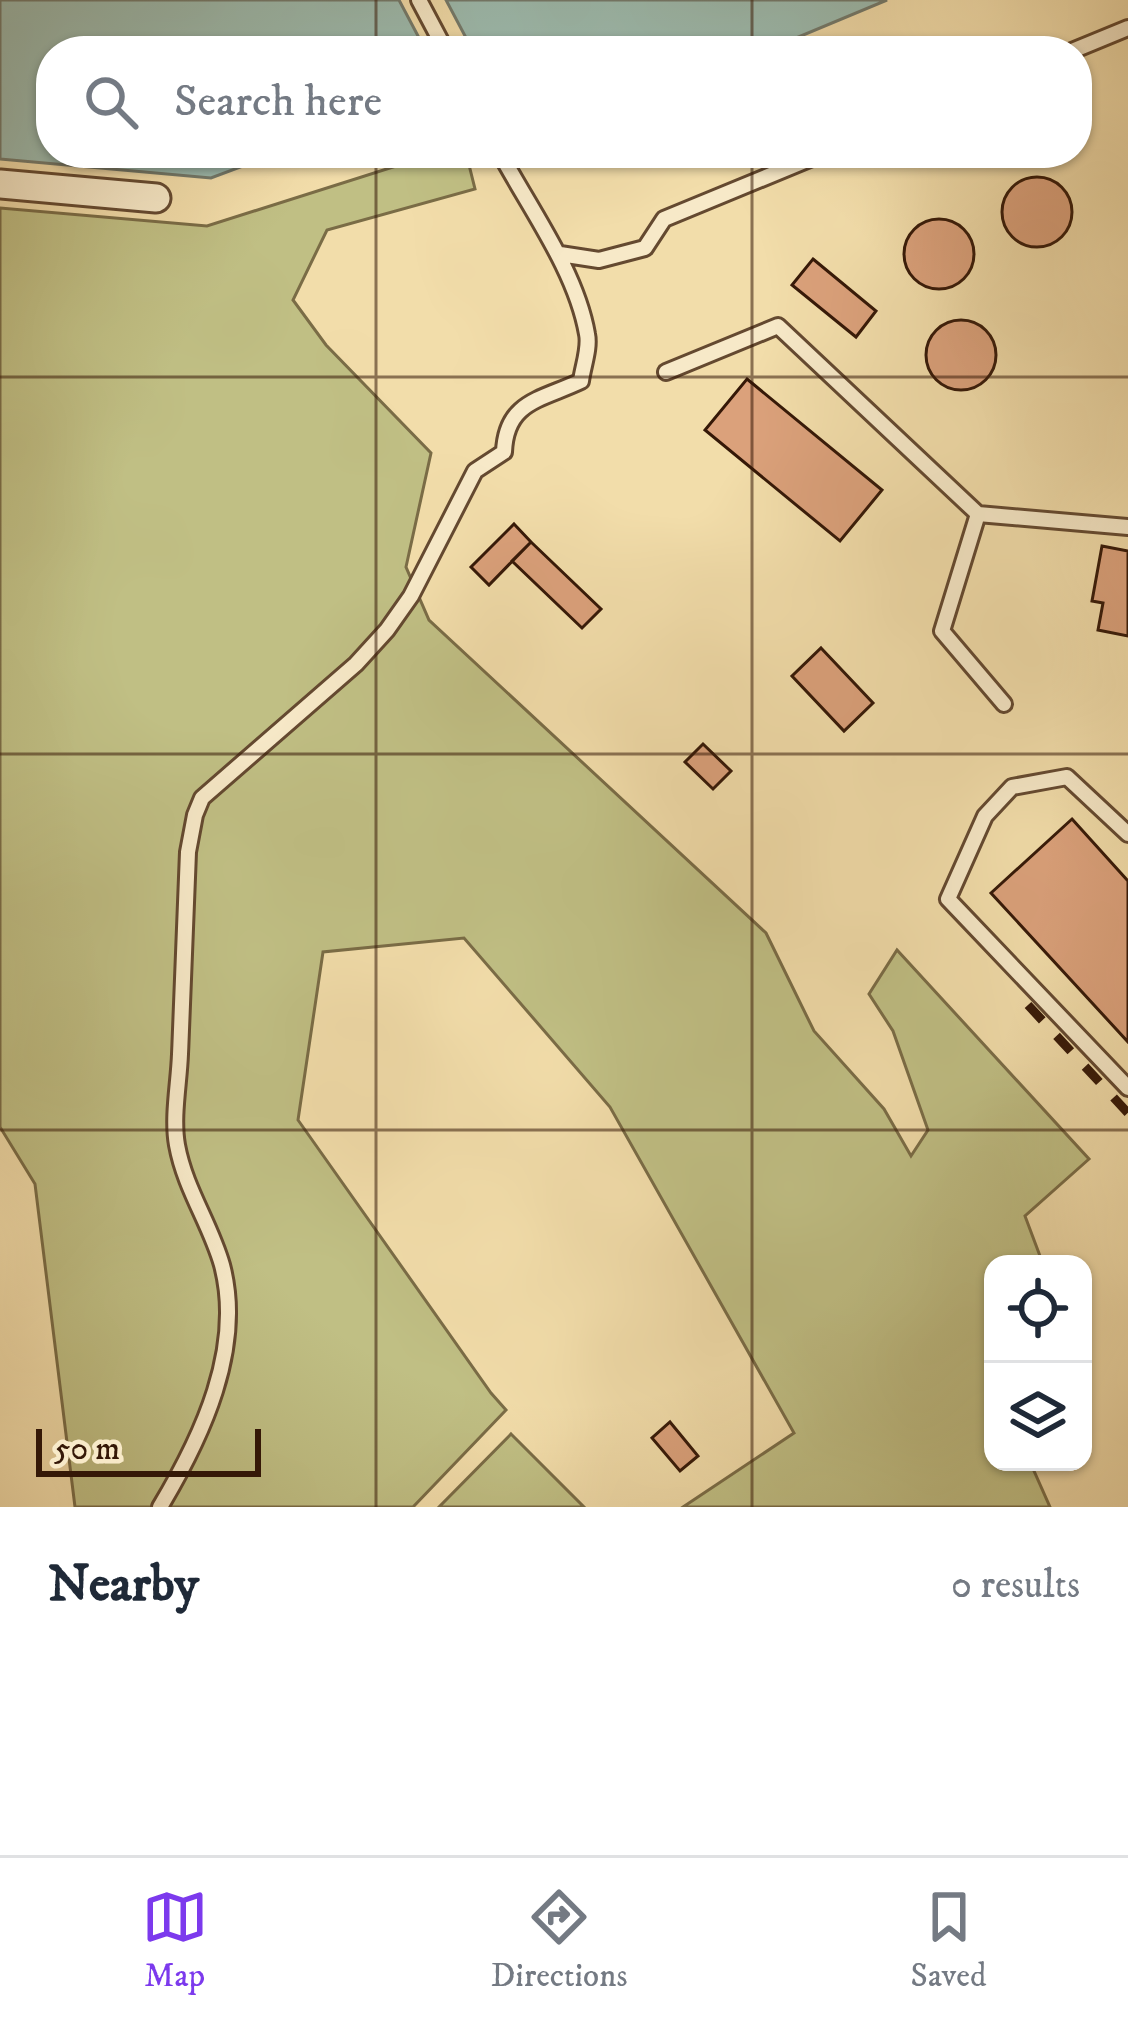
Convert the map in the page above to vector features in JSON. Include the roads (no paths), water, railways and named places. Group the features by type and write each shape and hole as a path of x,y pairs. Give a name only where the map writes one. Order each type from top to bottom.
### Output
{"street":[{"path":"0,184 156,198"}],"lane":[{"path":"419,0 438,36"},
{"path":"1092,43 1128,28"},
{"path":"160,1507 188,1462 222,1369 227,1319 223,1268 207,1222 194,1204 176,1142 188,853 195,815 202,798 388,631 475,471 504,452 505,430 515,412 581,381 589,337 560,254 508,168"},
{"path":"560,254 599,260 645,248 664,219 788,168"},
{"path":"666,372 778,326 979,514 1128,527"},
{"path":"979,514 942,631 1004,704"},
{"path":"1128,834 1067,777 1012,787 985,816 948,899 1128,1088"}],"water":[{"path":"0,0 399,0 418,36 36,36 36,162 0,159"},
{"path":"446,0 887,0 801,36 465,36"},
{"path":"100,168 238,168 211,178"}],"railway":[{"path":"1028,1005 1128,1113"}]}
